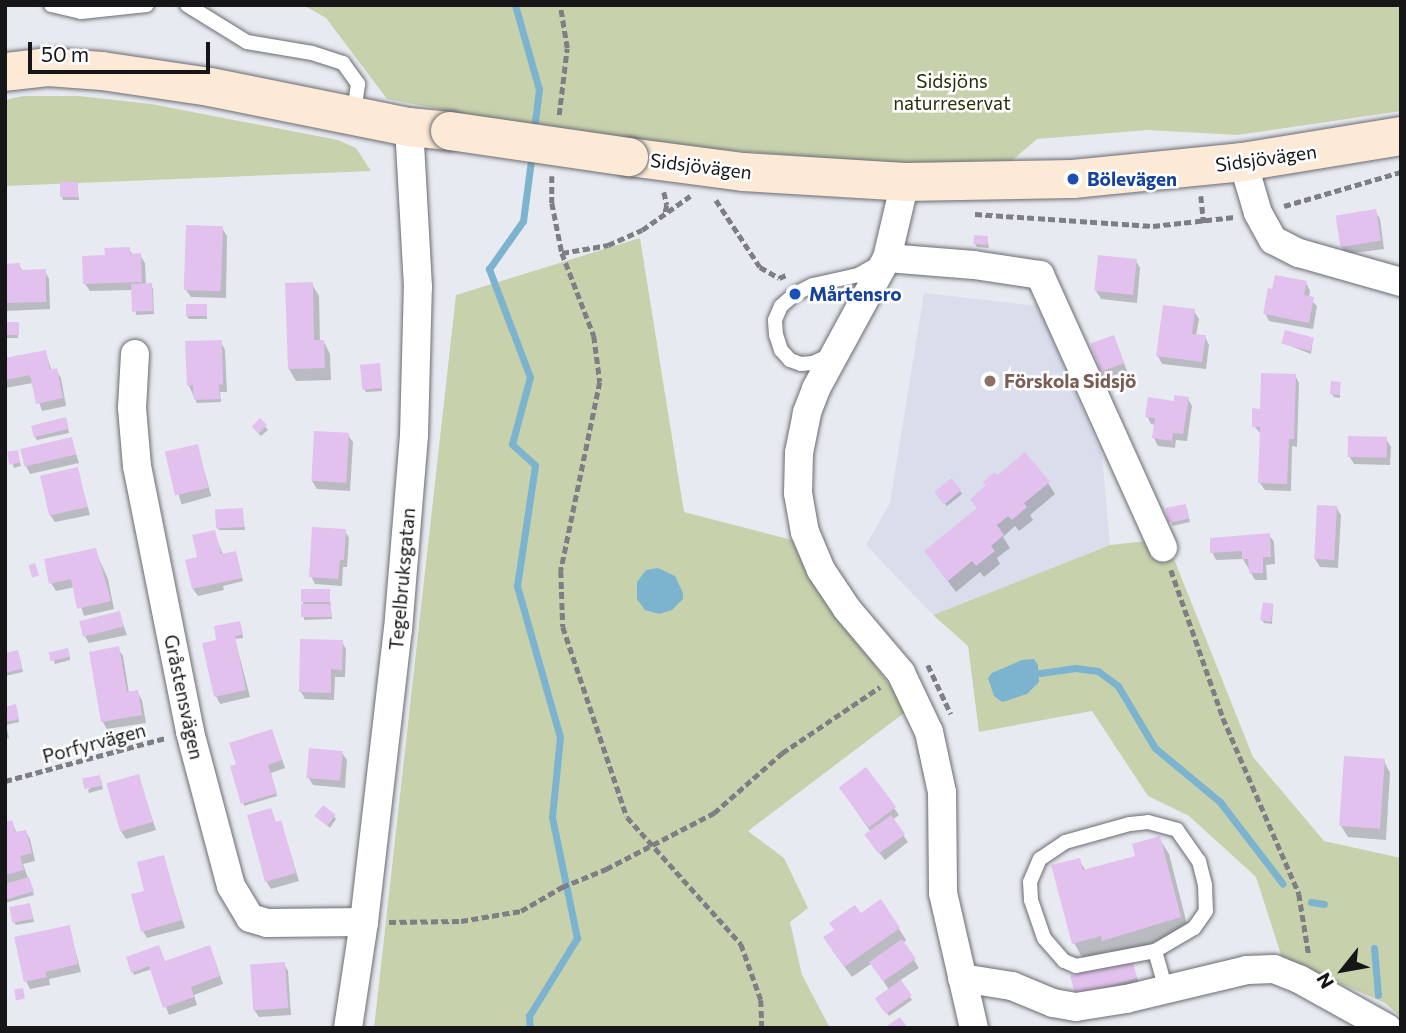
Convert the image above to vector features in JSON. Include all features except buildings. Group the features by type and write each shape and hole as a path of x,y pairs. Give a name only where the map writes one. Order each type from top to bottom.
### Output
{"main road":[{"name":"Sidsjövägen","path":"5,72 48,67 102,71 210,87 410,127 743,172 905,182 1073,179 1243,162 1401,136"}],"street":[{"name":"Tegelbruksgatan","path":"348,1028 364,922 398,630 415,412 418,287 410,127"},
{"path":"1243,162 1258,213 1273,240 1299,253 1401,282"},
{"path":"905,182 887,258 807,413 799,453 800,509 811,548 826,579 847,609 901,673 927,724 940,776 943,893 974,1028"},
{"path":"887,258 974,265 1040,275 1163,547"},
{"name":"Gråstensvägen","path":"135,354 132,408 137,466 190,732 231,886 250,918 267,923 364,922"},
{"path":"962,978 1012,986 1054,1003 1076,1007 1166,990 1247,970 1273,970 1299,979 1387,1028"}],"lane":[{"path":"51,5 81,12 147,5"},
{"path":"191,6 219,27 247,42 312,53 343,63 358,84 354,116"},
{"path":"838,352 813,363 801,364 790,360 781,350 776,335 775,320 781,306 795,294 813,285 858,275 887,258"},
{"path":"1148,821 1177,830 1199,861 1205,885 1206,911 1194,928 1155,951 1076,966 1064,961 1044,938 1031,900 1030,883 1040,859 1065,842 1130,824 1148,821"},
{"path":"1155,951 1166,990"}],"path":[{"path":"559,116 567,48 560,5"},
{"path":"554,164 552,203 562,253 594,336 600,382 561,571 562,627 627,817 741,944 761,1000 762,1028"},
{"path":"562,253 608,245 642,230 692,194"},
{"path":"709,194 717,200 760,267 779,278 790,274"},
{"path":"1163,547 1223,718 1299,894 1314,988"},
{"path":"927,663 939,684 954,722"},
{"path":"364,922 461,921 521,911 562,887 714,813 782,753 901,673"},
{"name":"Porfyrvägen","path":"5,781 190,732"}],"shaded area":[{"name":"Förskola Sidsjö","path":"924,293 1038,306 1102,455 1110,545 933,615 866,545 890,503"}],"green space":[{"name":"Sidsjöns naturreservat","path":"303,5 1401,5 1401,111 1238,135 1147,130 1037,139 982,186 799,156 609,141 387,99 326,18"},
{"path":"23,96 79,96 151,104 338,140 356,148 371,171 5,186 5,100"},
{"path":"640,238 684,512 792,540 808,573 908,710 748,831 784,858 808,908 790,922 802,975 830,1028 374,1028 456,295"},
{"path":"1166,539 1253,757 1324,841 1401,858 1401,1017 1385,1003 1282,958 1256,877 1189,816 1148,796 1092,711 979,732 968,646 933,615 1110,545"}],"water":[{"path":"658,568 675,576 683,593 683,599 672,610 659,614 645,610 637,599 637,582 646,570"},
{"path":"1034,659 1038,665 1039,682 1027,694 1002,702 994,696 988,678 992,673 1022,660"}],"waterway":[{"path":"515,5 539,89 534,130"},
{"path":"530,1028 529,1016 577,938 552,817 560,737 517,586 535,465 512,444 530,377 489,269 523,221 532,153"},
{"path":"1040,673 1076,668 1098,671 1118,686 1155,748 1220,802 1283,884"},
{"path":"1311,902 1324,904"},
{"path":"1374,948 1378,995"}],"place":[{"name":"Bölevägen","path":"1073,179"},
{"name":"Mårtensro","path":"795,294"},
{"name":"Förskola Sidsjö","path":"990,381"}]}
